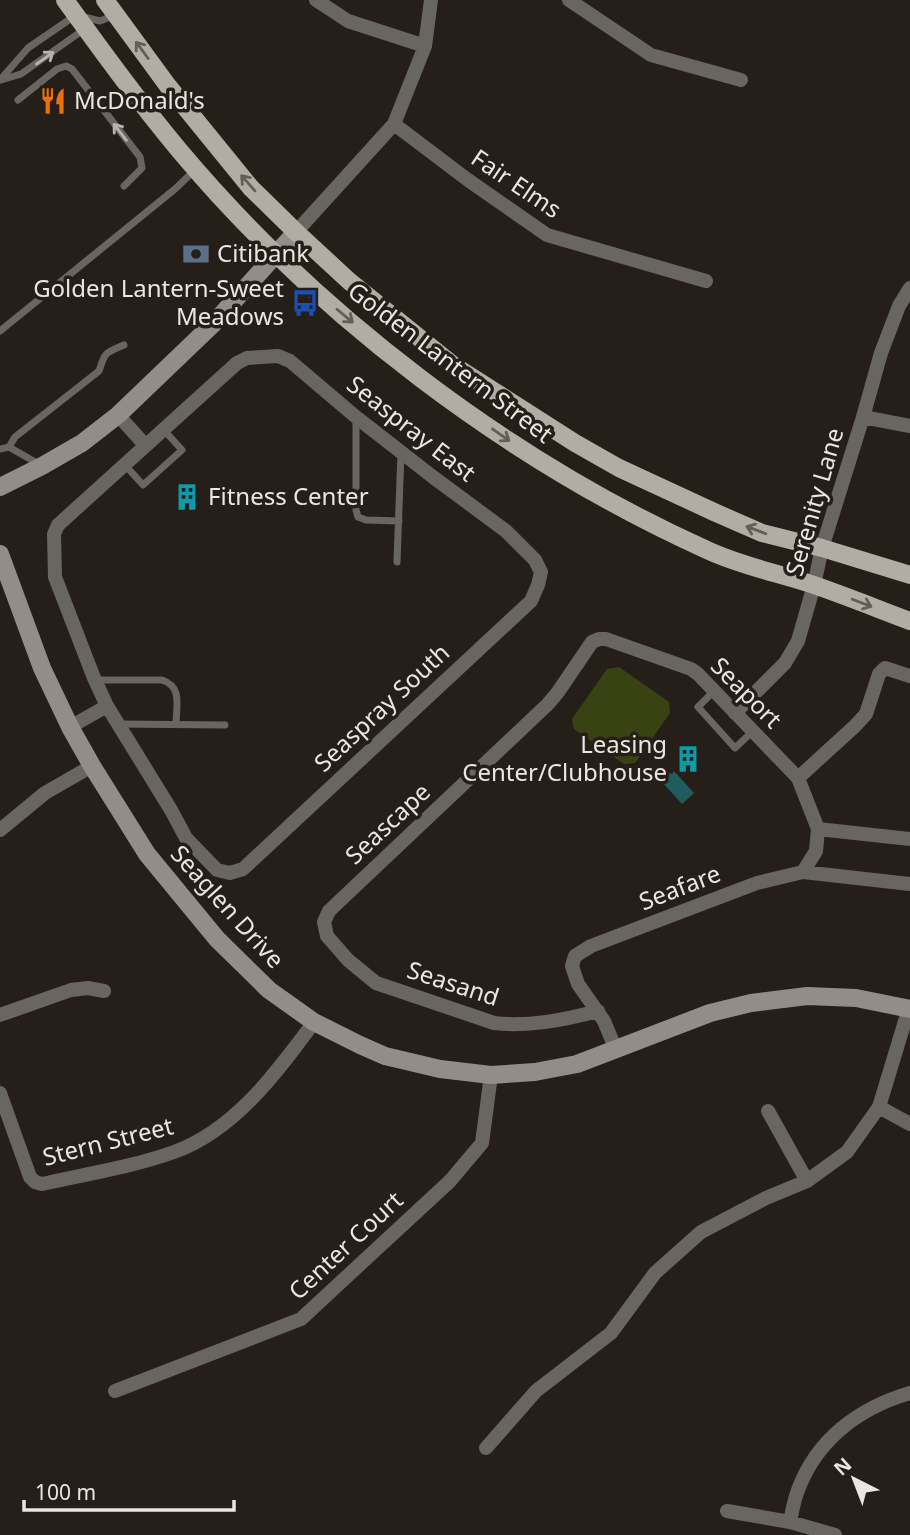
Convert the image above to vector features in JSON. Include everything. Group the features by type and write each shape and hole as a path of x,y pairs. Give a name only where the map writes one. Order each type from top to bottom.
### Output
{"main road":[{"name":"Golden Lantern Street","path":"65,0 138,99 196,169 276,254 323,298 399,361 545,465 624,509 708,551 752,568 814,585 910,621"},
{"name":"Golden Lantern Street","path":"110,8 168,86 251,188 382,309 453,365 555,431 619,468 714,512 762,533 910,575"}],"street":[{"path":"316,0 348,21 425,46"},
{"path":"0,487 82,443 118,415 204,334 394,124 425,46 431,0"},
{"path":"569,0 651,55 741,79"},
{"name":"Fair Elms","path":"394,124 547,235 706,281"},
{"name":"Serenity Lane","path":"735,713 785,663 798,641 822,548 881,353 899,306 910,288"},
{"name":"Seaspray East","path":"163,429 237,363 247,358 278,356 290,361 356,417 506,531 535,560 541,572"},
{"path":"118,415 145,445"},
{"path":"863,417 910,426"},
{"path":"118,724 95,680 55,577 54,534 58,525 163,429"},
{"name":"Seaglen Drive","path":"0,554 42,668 70,727 147,854 217,939 269,990 314,1022 385,1056 440,1069 491,1075 535,1072 577,1064 710,1013 751,1003 807,996 856,998 909,1009"},
{"name":"Seaspray South","path":"118,724 186,838 217,870 230,873 243,869 531,601 541,572"},
{"name":"Seaport","path":"599,639 606,639 691,669 698,674 798,778 818,829"},
{"name":"Seascape","path":"324,922 329,911 548,704 592,642 599,639"},
{"path":"798,778 866,714 879,674 885,668 910,676"},
{"path":"70,727 107,706"},
{"path":"0,830 45,793 92,766"},
{"path":"803,872 816,851 818,829 910,839"},
{"name":"Seafare","path":"616,1050 604,1021 578,984 572,967 575,956 591,946 757,883 803,872 910,884"},
{"name":"Seasand","path":"324,922 327,936 348,960 376,983 494,1023 512,1025 562,1020 598,1011"},
{"path":"0,1015 71,990 88,988 104,991"},
{"path":"486,1448 536,1391 611,1333 655,1273 701,1233 766,1198 807,1181 847,1152 879,1107 909,1009"},
{"name":"Stern Street","path":"0,1093 30,1177 42,1184 148,1160 176,1152 200,1140 229,1120 257,1094 314,1022"},
{"name":"Center Court","path":"115,1391 301,1320 450,1181 482,1143 491,1075"},
{"path":"879,1107 910,1124"},
{"path":"768,1111 807,1181"},
{"path":"790,1522 802,1481 812,1462 832,1436 858,1415 887,1400 910,1394"},
{"path":"727,1511 790,1522 835,1535"}],"lane":[{"path":"0,80 28,48 81,22 100,21 110,8"},
{"path":"0,80 21,74 81,22"},
{"path":"18,100 57,69 66,66 72,69 140,158 142,168 124,186"},
{"path":"0,331 196,169"},
{"path":"9,447 15,437 99,371 102,359 108,352 124,345"},
{"path":"356,417 358,517 366,520 399,521"},
{"path":"125,465 143,485 182,450 163,429"},
{"path":"0,449 9,447 42,466"},
{"path":"397,562 401,451"},
{"path":"95,680 162,680 171,683 176,690 176,725"},
{"path":"714,691 698,707 735,748 753,731"},
{"path":"118,724 225,725"}],"green space":[{"path":"619,667 669,702 670,713 635,763 624,764 574,729 572,719 607,669"}],"water":[{"path":"674,771 694,793 682,804 662,782 667,772 672,774"}],"place":[{"name":"McDonald's","path":"53,101"},
{"name":"Citibank","path":"196,254"},
{"name":"Golden Lantern-Sweet Meadows","path":"305,303"},
{"name":"Fitness Center","path":"187,497"},
{"name":"Leasing Center/Clubhouse","path":"688,759"}]}
